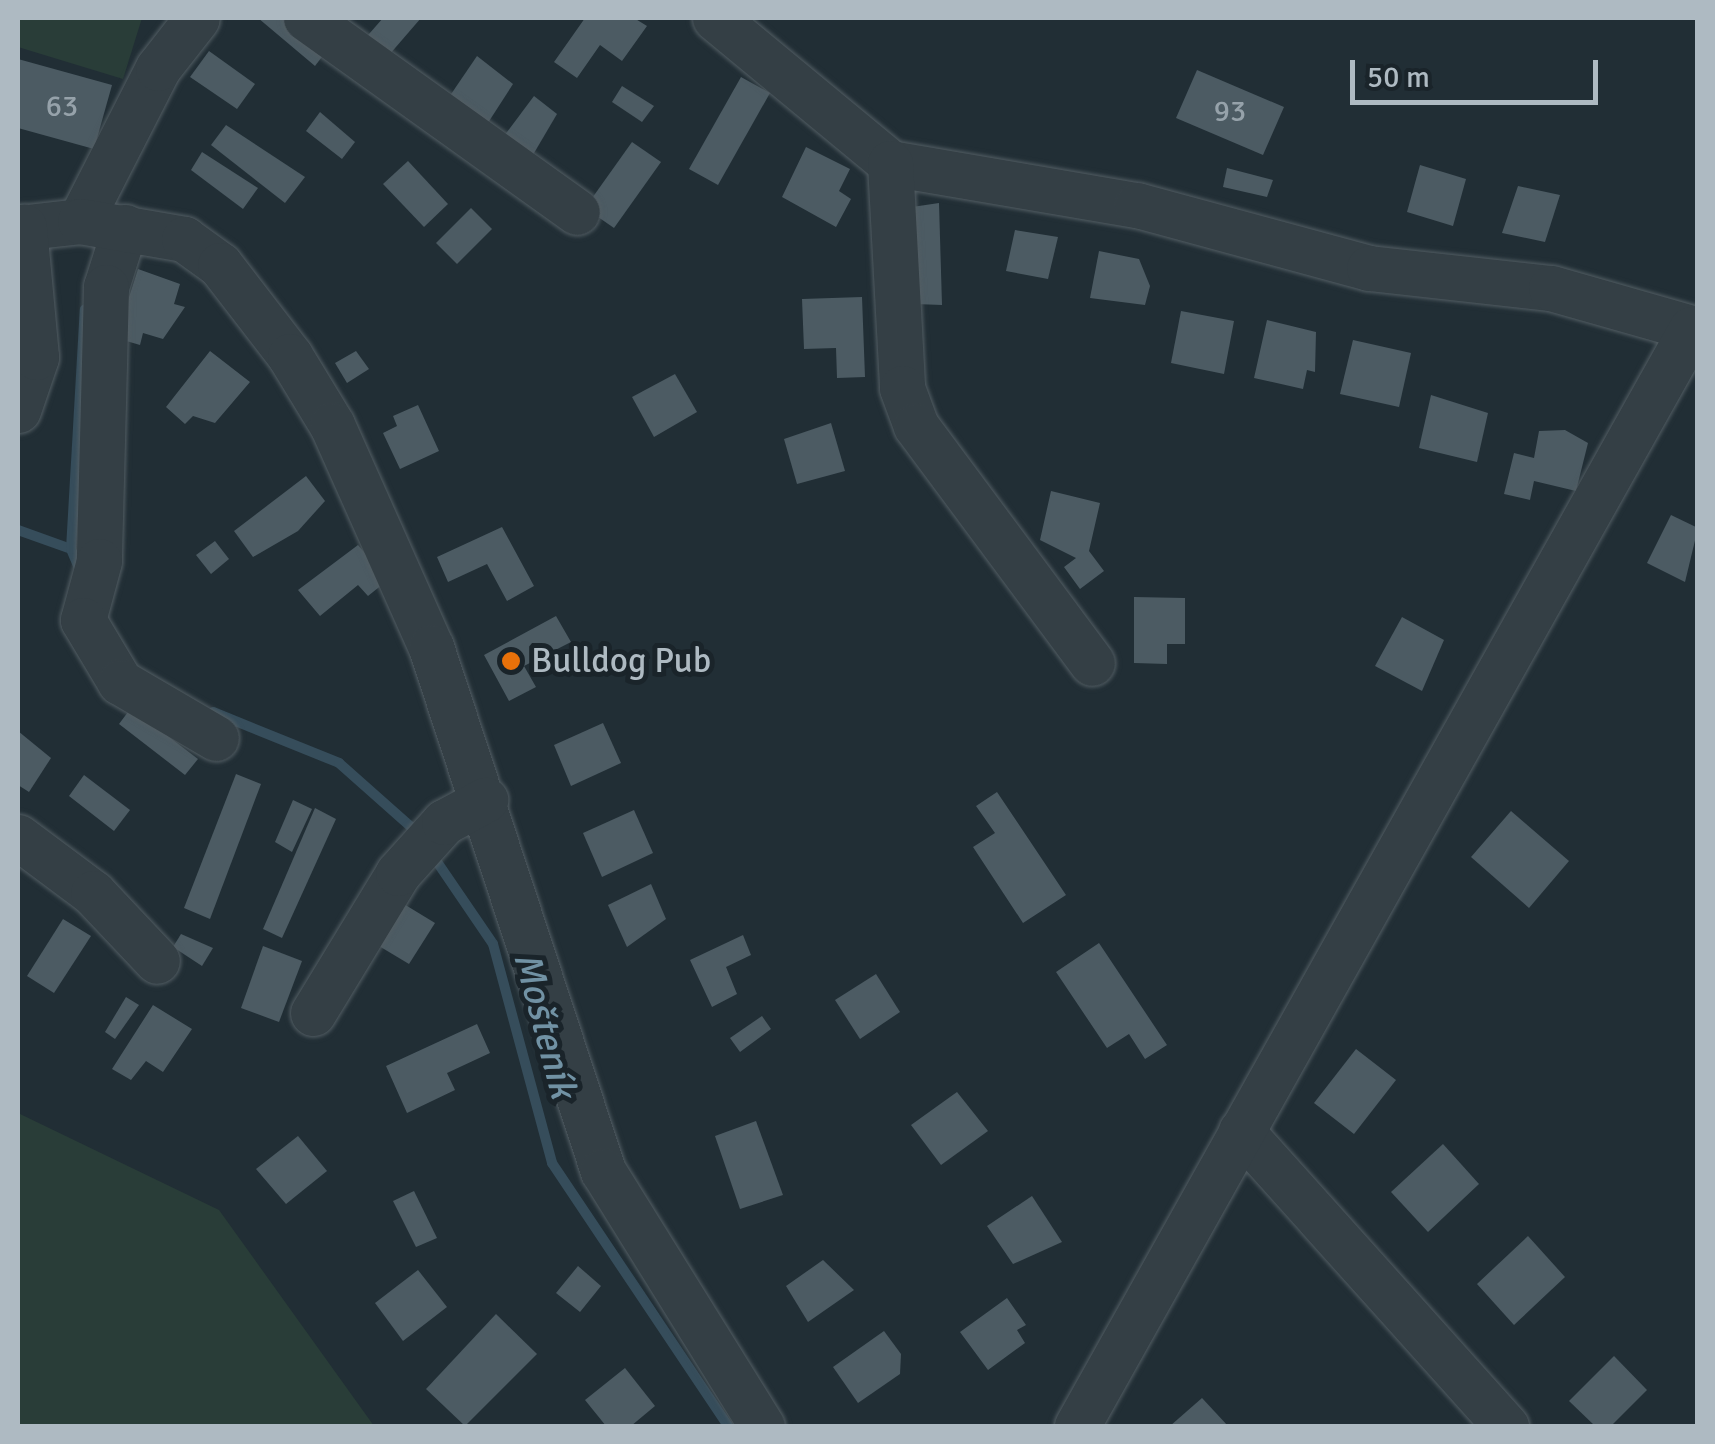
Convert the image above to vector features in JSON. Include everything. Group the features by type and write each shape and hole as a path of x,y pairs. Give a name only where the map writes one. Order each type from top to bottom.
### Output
{"street":[{"path":"306,18 577,212"},
{"path":"715,18 890,163 1137,205 1369,268 1552,288 1694,330 1472,736 1241,1131 1077,1426"},
{"path":"177,44 98,223 106,288 100,562 84,620 120,682 216,738"},
{"path":"890,163 902,388 916,426 1092,663"},
{"path":"18,410 36,357 21,228 98,223 184,240 220,265 290,356 374,512 485,800 603,1171 762,1426"},
{"path":"313,1013 398,874 444,822 485,800"},
{"path":"18,838 93,893 157,961"},
{"path":"1241,1131 1506,1426"}],"green space":[{"path":"18,18 142,18 123,79 18,47"},
{"path":"18,1113 219,1210 374,1426 18,1426"}],"building":[{"path":"258,18 298,18 331,45 315,66"},
{"path":"383,18 421,18 383,62 362,42"},
{"path":"585,18 634,18 647,26 622,61 600,45 577,78 554,62"},
{"path":"209,51 255,84 237,109 190,77"},
{"path":"477,56 513,84 484,129 445,103"},
{"path":"18,59 112,85 94,149 18,128"},
{"path":"1197,70 1284,107 1263,155 1176,118"},
{"path":"741,77 770,93 718,185 689,169"},
{"path":"622,86 654,106 642,122 612,102"},
{"path":"534,96 557,114 527,165 498,144"},
{"path":"320,112 355,142 342,159 306,131"},
{"path":"226,125 305,177 285,203 211,145"},
{"path":"632,142 661,162 614,228 585,208"},
{"path":"806,147 850,169 839,191 851,199 836,227 782,197"},
{"path":"202,152 258,188 243,209 191,170"},
{"path":"408,161 448,204 424,227 383,184"},
{"path":"1420,165 1466,179 1453,226 1407,212"},
{"path":"1227,168 1273,180 1267,197 1223,187"},
{"path":"1518,186 1560,195 1545,242 1502,233"},
{"path":"939,203 942,305 915,304 912,207"},
{"path":"471,208 492,229 457,264 436,243"},
{"path":"1015,230 1058,237 1048,279 1006,271"},
{"path":"1099,251 1139,259 1150,286 1145,305 1090,298"},
{"path":"138,269 180,284 174,304 185,307 163,339 143,333 140,345 116,338"},
{"path":"862,297 865,377 837,378 836,348 804,349 802,299"},
{"path":"1181,311 1234,321 1224,374 1171,363"},
{"path":"1267,320 1316,332 1315,372 1307,370 1303,389 1254,378"},
{"path":"1353,340 1411,353 1399,407 1340,394"},
{"path":"210,351 250,382 215,423 193,416 185,424 166,407"},
{"path":"356,351 369,369 347,383 335,363"},
{"path":"675,374 697,412 654,437 632,397"},
{"path":"1431,395 1488,413 1477,462 1419,448"},
{"path":"418,405 439,451 400,469 383,433 397,426 393,416"},
{"path":"831,423 845,471 797,484 784,439"},
{"path":"1565,430 1588,443 1576,491 1534,481 1530,500 1504,494 1514,453 1534,458 1539,431"},
{"path":"306,476 325,501 298,531 253,557 234,531"},
{"path":"1051,491 1100,503 1089,551 1104,571 1080,589 1064,567 1076,558 1040,540"},
{"path":"1671,515 1698,528 1685,582 1647,563"},
{"path":"502,527 534,586 507,601 487,564 448,582 437,557"},
{"path":"215,541 229,559 211,574 196,555"},
{"path":"358,545 388,580 368,596 358,585 320,616 298,590"},
{"path":"1134,597 1185,598 1185,644 1167,644 1167,664 1134,663"},
{"name":"Bulldog Pub","path":"556,616 571,642 524,666 536,687 509,701 484,655"},
{"path":"1402,617 1444,640 1422,691 1375,666"},
{"path":"131,708 198,759 185,775 119,724"},
{"path":"603,723 621,763 571,786 554,745"},
{"path":"18,731 51,758 29,792 18,785"},
{"path":"236,774 261,784 210,919 184,908"},
{"path":"84,775 130,810 114,831 69,796"},
{"path":"997,792 1066,895 1023,923 973,847 995,833 976,806"},
{"path":"293,800 312,809 292,852 275,842"},
{"path":"315,808 336,819 282,938 263,929"},
{"path":"634,810 653,853 602,877 583,833"},
{"path":"1511,811 1569,861 1529,908 1471,857"},
{"path":"651,884 666,919 627,947 608,905"},
{"path":"394,898 435,923 409,964 369,940"},
{"path":"63,919 91,936 54,993 27,976"},
{"path":"181,934 213,948 202,966 173,947"},
{"path":"743,935 751,955 726,967 737,994 712,1007 690,960"},
{"path":"1099,943 1167,1045 1145,1059 1129,1034 1107,1048 1056,972"},
{"path":"263,946 302,961 279,1022 241,1008"},
{"path":"876,974 900,1012 860,1039 835,1000"},
{"path":"126,997 139,1005 115,1039 105,1032"},
{"path":"153,1005 192,1029 163,1072 146,1061 131,1080 112,1069"},
{"path":"762,1016 771,1029 740,1052 730,1038"},
{"path":"477,1024 490,1053 447,1073 455,1090 407,1113 386,1066"},
{"path":"1356,1049 1396,1080 1354,1134 1314,1103"},
{"path":"957,1092 988,1131 941,1165 911,1125"},
{"path":"756,1121 783,1195 740,1209 715,1136"},
{"path":"298,1136 327,1171 286,1204 256,1169"},
{"path":"1443,1144 1479,1184 1428,1232 1391,1192"},
{"path":"414,1191 437,1238 416,1247 393,1201"},
{"path":"1032,1196 1062,1242 1013,1264 987,1226"},
{"path":"1528,1236 1565,1277 1514,1325 1477,1284"},
{"path":"823,1260 854,1290 808,1322 786,1286"},
{"path":"578,1266 601,1286 580,1312 556,1293"},
{"path":"418,1270 447,1307 403,1341 375,1303"},
{"path":"1007,1298 1026,1325 1017,1330 1025,1343 988,1370 960,1332"},
{"path":"496,1314 537,1354 465,1426 426,1389"},
{"path":"884,1331 901,1354 900,1374 858,1403 833,1367"},
{"path":"1614,1356 1647,1390 1611,1426 1595,1426 1569,1401"},
{"path":"625,1368 655,1406 631,1426 606,1426 585,1400"},
{"path":"1202,1398 1228,1426 1170,1426"}],"waterway":[{"path":"71,549 85,309"},
{"name":"Mošteník","path":"18,530 71,549 81,573"},
{"name":"Mošteník","path":"213,712 339,763 419,834"},
{"name":"Mošteník","path":"431,853 493,944 552,1163 728,1426"}],"place":[{"name":"Bulldog Pub","path":"511,661"}]}
